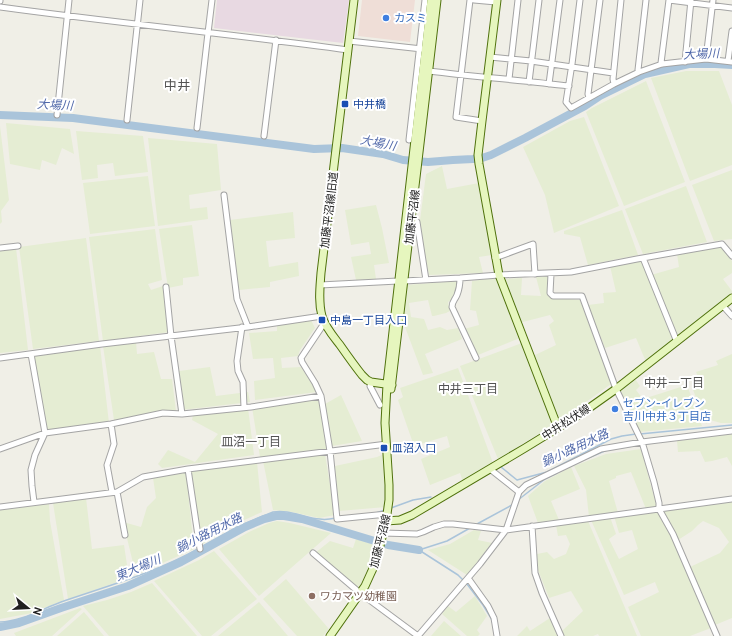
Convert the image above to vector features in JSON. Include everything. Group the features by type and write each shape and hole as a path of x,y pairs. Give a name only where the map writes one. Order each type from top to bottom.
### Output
{"main road":[{"name":"加藤平沼線旧道","path":"354,0 320,285 320,302 323,319 335,339 362,375 371,382"},
{"name":"加藤平沼線","path":"416,155 422,50 431,0"},
{"name":"加藤平沼線","path":"330,636 368,581 373,569 387,518 389,485 385,415 414,170 429,71 437,0"},
{"path":"497,1 478,155 479,164 498,275 558,428"},
{"name":"中井松伏線","path":"387,518 400,520 412,515 582,413 616,389 732,298"},
{"path":"371,382 389,384"}],"street":[{"path":"57,115 69,0"},
{"path":"127,120 140,0"},
{"path":"198,128 212,0"},
{"path":"409,140 422,50 425,0"},
{"path":"470,0 456,117 482,121"},
{"path":"474,0 497,1"},
{"path":"509,79 518,0"},
{"path":"529,82 539,0"},
{"path":"549,84 560,0"},
{"path":"580,0 566,102 571,108 614,84 639,72 662,64 706,59 730,62 732,31"},
{"path":"589,98 588,94 600,0"},
{"path":"614,84 613,80 621,0"},
{"path":"639,72 646,0"},
{"path":"662,64 669,0 713,3 732,8"},
{"path":"684,62 691,1"},
{"path":"706,59 713,3"},
{"path":"0,7 348,50"},
{"path":"264,136 276,40"},
{"path":"349,41 422,50"},
{"path":"490,57 614,72"},
{"path":"429,71 569,86"},
{"path":"224,195 237,299 248,326"},
{"path":"417,222 426,280"},
{"path":"496,258 532,244 535,274"},
{"path":"320,285 571,272 722,244 732,256"},
{"path":"0,248 18,246"},
{"path":"643,258 677,342"},
{"path":"551,274 550,293 553,296 582,296 616,389 642,442 654,482 659,509 673,534 717,636"},
{"path":"460,278 458,292 453,301 452,307 476,358"},
{"path":"166,287 182,414"},
{"path":"723,306 732,316"},
{"path":"0,358 248,326 323,319"},
{"path":"323,319 301,358 322,396 330,451 337,519 387,518"},
{"path":"242,327 238,371 243,382 244,408"},
{"path":"31,354 45,433 35,455 31,470 34,502"},
{"path":"371,382 370,386 380,405"},
{"path":"0,449 45,433 111,424 163,413 182,414 244,408 322,396"},
{"path":"111,424 114,444 107,465 125,535"},
{"path":"312,553 360,593 418,636 468,578 506,530 519,492 526,485 601,449 642,442 732,431"},
{"path":"0,507 114,492 143,477 188,469 387,444"},
{"path":"188,469 200,549"},
{"path":"490,469 519,492"},
{"path":"383,533 417,534 444,524 506,530 732,499"},
{"path":"532,526 535,573 561,636"},
{"path":"468,578 488,606 494,618 497,636"}],"shaded area":[{"path":"217,0 349,0 343,43 214,28"},
{"name":"カスミ","path":"362,0 415,0 410,42 358,36"}],"green space":[{"path":"686,71 719,71 732,105 732,165 690,181 651,78"},
{"path":"646,81 685,182 624,206 586,112"},
{"path":"584,117 619,206 554,233 545,195 523,147 570,121"},
{"path":"6,123 70,129 74,154 62,148 56,165 42,160 40,170 10,164"},
{"path":"0,126 9,200 1,211 2,222 0,224"},
{"path":"76,131 143,136 148,172 115,176 113,163 97,165 98,178 82,180"},
{"path":"148,138 217,144 221,190 189,195 190,209 207,207 208,219 158,226"},
{"path":"442,166 447,189 479,183 492,255 479,257 483,273 429,275 419,228 426,174"},
{"path":"732,170 732,239 714,241 692,185"},
{"path":"148,176 155,226 90,234 83,183"},
{"path":"686,186 707,242 643,254 625,209"},
{"path":"376,205 389,263 374,265 376,279 356,280 351,257 371,254 369,242 351,245 345,210"},
{"path":"622,210 638,255 588,265 580,237 564,234 564,231"},
{"path":"293,212 295,238 266,241 269,267 298,262 299,276 270,282 270,287 239,290 230,220"},
{"path":"192,225 199,276 183,278 183,285 168,288 159,229"},
{"path":"155,229 162,280 148,284 151,290 163,286 169,332 103,341 89,237"},
{"path":"86,238 99,341 33,349 19,247"},
{"path":"721,247 732,261 732,273 723,279 732,293 676,336 651,275 679,267 677,254"},
{"path":"16,248 28,350 0,353 0,250"},
{"path":"642,261 673,340 646,362 636,338 605,348 588,305 604,303 603,293 616,292 610,266"},
{"path":"550,276 552,297 580,300 611,384 557,423 533,356 556,345 549,325 554,321 550,315 519,323 502,279 522,278 521,295 541,296 536,277"},
{"path":"498,278 520,338 478,355 464,329 479,325 476,311 470,310 472,281"},
{"path":"458,281 458,288 453,299 448,302 450,311 446,313 432,316 428,300 409,303 411,317 424,319 428,330 440,327 447,330 458,328 462,339 425,354 433,373 423,375 402,319 406,285"},
{"path":"311,320 315,328 300,350 298,356 281,358 282,368 301,367 317,392 255,400 254,381 275,378 273,358 253,359 249,333 277,331 277,323"},
{"path":"136,342 137,354 154,352 161,379 172,379 176,411 114,420 103,346"},
{"path":"522,343 553,425 498,459 460,366"},
{"path":"100,346 109,423 46,430 34,356"},
{"path":"732,354 732,423 721,423 710,420 706,424 692,387 701,383 696,372 718,365 716,361"},
{"path":"210,367 216,396 248,392 250,402 182,410 179,371"},
{"path":"458,368 493,463 463,482 460,473 430,485 421,459 450,447 447,436 414,446 398,400 403,397 400,388"},
{"path":"635,379 640,386 636,390 643,399 687,385 702,426 639,432 620,390"},
{"path":"341,395 362,441 332,446 325,404"},
{"path":"320,399 328,449 260,457 252,407"},
{"path":"248,408 254,455 162,468 158,464 168,450 195,462 218,434 192,420 193,415"},
{"path":"732,434 732,466 727,457 705,462 700,451 678,452 677,441"},
{"path":"641,449 657,508 646,509 631,472 616,476 616,478 609,481 618,513 589,517 586,490 574,466 606,454"},
{"path":"325,454 335,515 319,518 292,512 273,510 263,461"},
{"path":"384,454 386,507 339,511 335,466 377,457"},
{"path":"257,462 262,512 242,521 201,545 191,470"},
{"path":"571,467 580,489 551,501 559,520 538,523 528,496 545,481"},
{"path":"186,472 194,549 136,575 123,522 141,527 147,507 156,498 153,478"},
{"path":"86,498 92,549 124,545 129,578 68,599 53,503"},
{"path":"732,502 732,618 715,625 690,567 720,553 729,542 719,528 703,521 692,531 678,540 664,511"},
{"path":"49,504 50,521 64,600 32,613 0,619 0,510"},
{"path":"658,511 674,543 711,628 690,636 641,636 628,607 659,592 655,582 624,595 591,520 610,517 616,534 609,539 619,559 638,549 632,530 619,533 614,516"},
{"path":"277,521 331,533 259,596 219,549 249,532"},
{"path":"588,521 637,636 599,636 598,634 593,636 564,636 562,631 583,611 571,591 549,598 538,570 537,554 547,552 554,559 566,554 570,544 566,535 558,536 556,525"},
{"path":"474,530 481,531 478,540 492,543 467,575 428,550 450,544"},
{"path":"356,539 375,545 367,571 358,590 315,553 330,541 353,548"},
{"path":"214,551 257,599 211,636 202,636 154,581 199,560"},
{"path":"286,579 329,629 323,636 297,636 263,599"},
{"path":"152,583 197,636 109,636 83,606 131,592"},
{"path":"475,596 487,616 477,630 480,634 478,636 467,636 442,614 448,606 456,612"},
{"path":"259,602 288,636 218,636"},
{"path":"80,608 82,609 52,636 16,636 14,633"},
{"path":"84,612 104,636 57,636"},
{"path":"550,618 558,636 517,636 527,626 530,631"},
{"path":"444,621 461,636 431,636"}],"waterway":[{"name":"大場川","path":"0,115 73,118 314,149 342,148 383,154 403,160 428,162 473,159 491,155 585,106 600,96 645,74 689,64 732,65"},
{"name":"鍋小路用水路","path":"640,434 732,425"},
{"name":"鍋小路用水路","path":"501,467 517,480 547,472 611,439 636,434"},
{"path":"620,448 652,443"},
{"path":"588,458 607,450"},
{"path":"518,500 545,479 557,473"},
{"name":"鍋小路用水路","path":"391,508 413,500 431,497"},
{"path":"477,524 512,505"},
{"name":"鍋小路用水路","path":"376,513 385,510"},
{"name":"鍋小路用水路","path":"201,547 237,527 273,512 279,511 322,519 336,518"},
{"name":"鍋小路用水路","path":"0,627 19,623 128,586 181,562 245,527 276,516 302,519 388,545 419,550"},
{"path":"419,550 447,541 470,528"},
{"name":"鍋小路用水路","path":"0,622 23,618 61,602 165,565 198,549"},
{"path":"419,550 458,575 483,605 493,624"}],"place":[{"name":"カスミ","path":"386,18"},
{"name":"中井橋","path":"345,104"},
{"name":"中島一丁目入口","path":"322,320"},
{"name":"セブン-イレブン 吉川中井３丁目店","path":"615,409"},
{"name":"皿沼入口","path":"384,448"},
{"name":"ワカマツ幼稚園","path":"312,596"}],"district":[{"name":"中井","path":"177,85"},
{"name":"中井一丁目","path":"674,383"},
{"name":"中井三丁目","path":"468,389"},
{"name":"皿沼一丁目","path":"251,442"}],"water label":[{"name":"東大場川","path":"138,568"}]}
